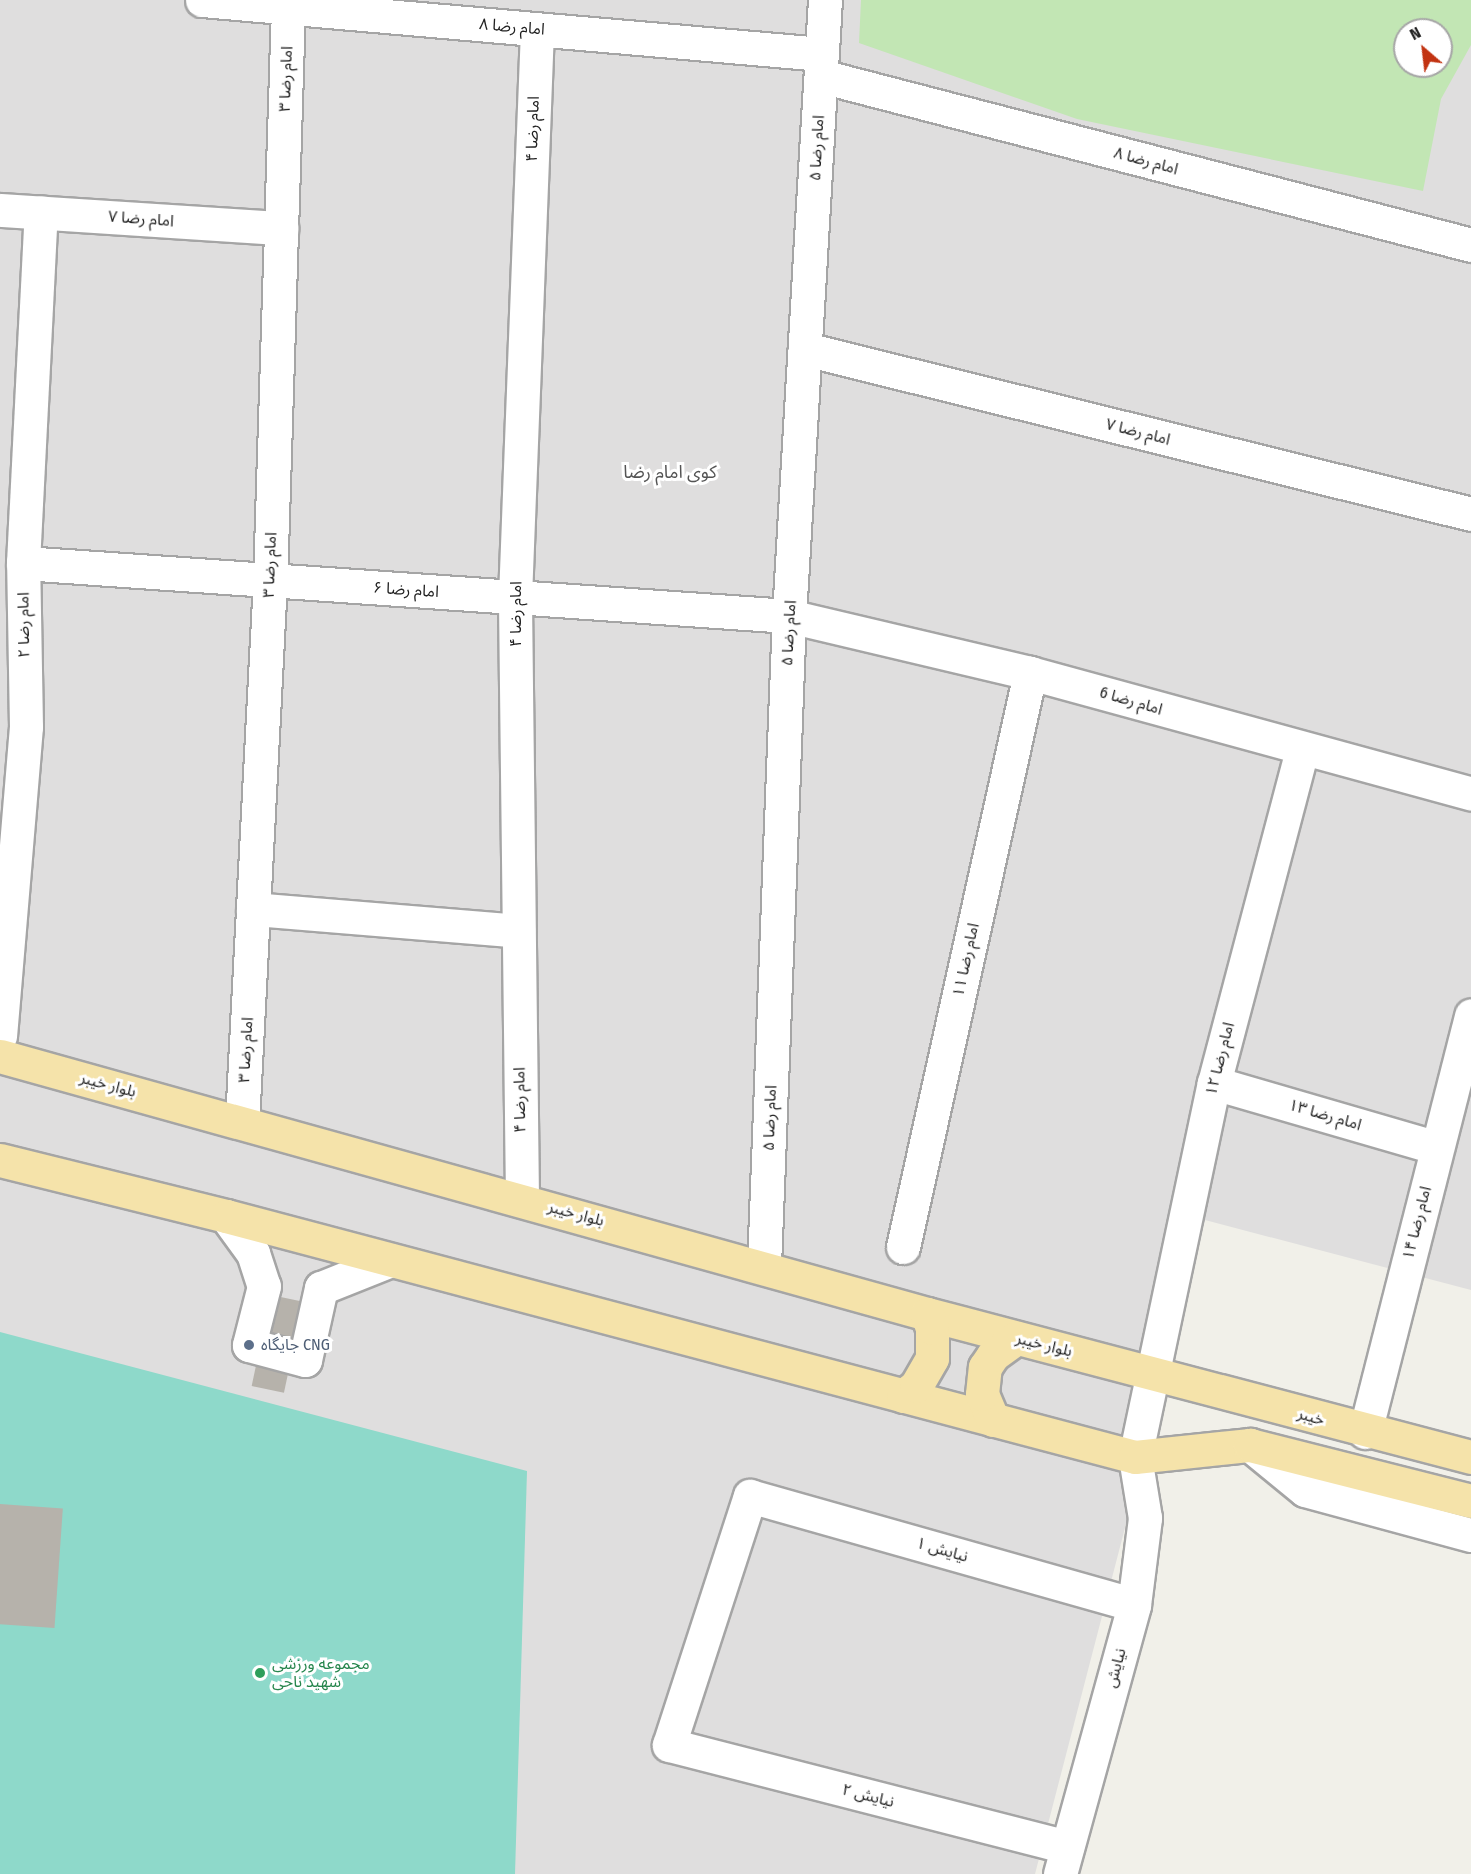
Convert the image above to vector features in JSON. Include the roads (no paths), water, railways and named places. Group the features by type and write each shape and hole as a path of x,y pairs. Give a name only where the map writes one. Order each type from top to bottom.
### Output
{"main road":[{"name":"بلوار خیبر","path":"0,1056 764,1266 927,1314 1152,1372"},
{"path":"0,1160 226,1216 1135,1457 1250,1445 1471,1501"},
{"path":"903,1396 916,1386 932,1358 932,1328 927,1314"},
{"path":"993,1420 982,1394 985,1367 993,1355 1016,1338"},
{"name":"خیبر","path":"1152,1372 1365,1432 1471,1457"}],"street":[{"name":"امام رضا ۸","path":"202,0 537,29 821,65 1471,245"},
{"name":"امام رضا ۵","path":"764,1266 789,616 825,0"},
{"name":"امام رضا ۳","path":"242,1122 270,581 288,7"},
{"name":"امام رضا ۴","path":"522,1200 515,597 537,29"},
{"name":"امام رضا ۷","path":"0,210 281,228"},
{"name":"امام رضا ۲","path":"0,1036 13,726 41,213"},
{"name":"امام رضا ۷","path":"805,349 1471,514"},
{"name":"امام رضا ۶","path":"23,563 789,616"},
{"name":"امام رضا 6","path":"789,616 1030,673 1471,794"},
{"name":"امام رضا ۱۱","path":"903,1247 1030,673"},
{"name":"امام رضا ۱۲","path":"1135,1457 1214,1083 1302,749"},
{"path":"254,909 518,931"},
{"name":"امام رضا ۱۴","path":"1365,1432 1471,1015"},
{"name":"امام رضا ۱۳","path":"1214,1083 1436,1147"},
{"path":"226,1216 253,1253 264,1286 249,1344 305,1359 321,1288 392,1260"},
{"path":"1250,1445 1305,1490 1471,1535"},
{"name":"نیایش","path":"1063,1861 1134,1605 1145,1518 1135,1457"},
{"name":"نیایش ۱","path":"669,1745 750,1496 1134,1605"},
{"name":"نیایش ۲","path":"669,1745 1063,1861"}],"place":[{"name":"جایگاه CNG","path":"249,1345"},
{"name":"مجموعه ورزشی شهید ناحی","path":"260,1673"}],"district":[{"name":"کوی امام رضا","path":"670,472"}]}
